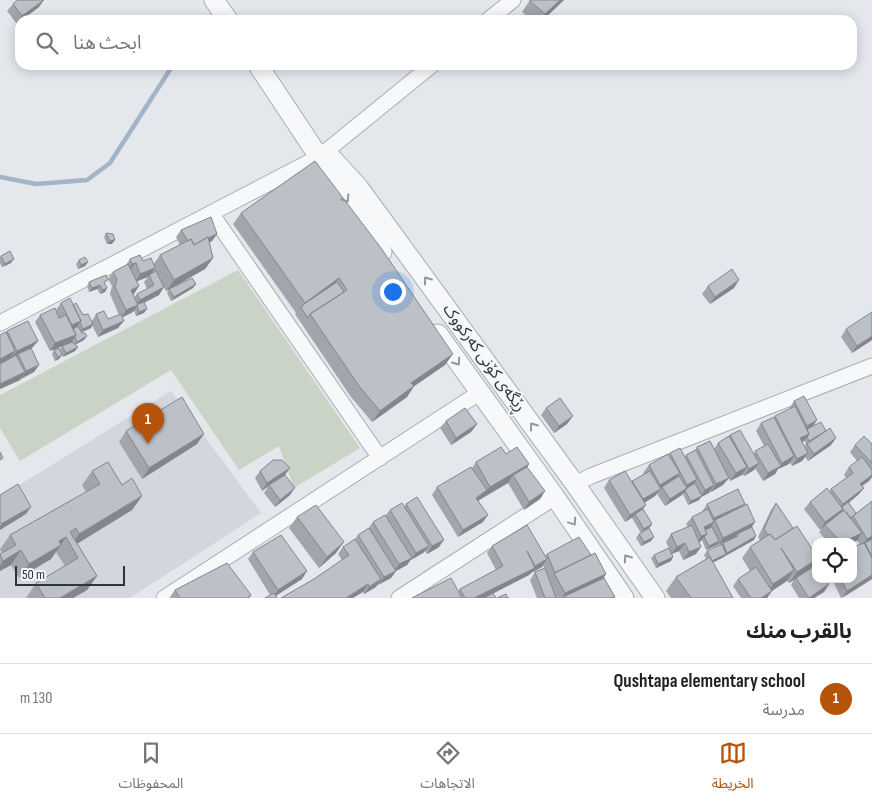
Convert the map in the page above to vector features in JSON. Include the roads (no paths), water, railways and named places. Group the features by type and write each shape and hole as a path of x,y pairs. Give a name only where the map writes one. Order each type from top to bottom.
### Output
{"street":[{"path":"214,0 224,15"},
{"path":"494,15 513,0"},
{"name":"ڕێگەی کۆنی کەرکووک","path":"261,70 301,128 322,154 390,264"},
{"path":"0,322 322,154 426,70"},
{"name":"ڕێگەی کۆنی کەرکووک","path":"322,154 359,188 576,484 655,598"},
{"path":"212,212 380,458"},
{"name":"ڕێگەی کۆنی کەرکووک","path":"429,320 479,393 555,497 624,598"},
{"path":"576,484 590,476 872,366"},
{"path":"164,598 479,393"},
{"path":"399,598 555,497"}],"waterway":[{"path":"0,177 36,184 87,180 110,163 170,70"}],"place":[{"name":"Qushtapa elementary school","path":"148,444"}]}
